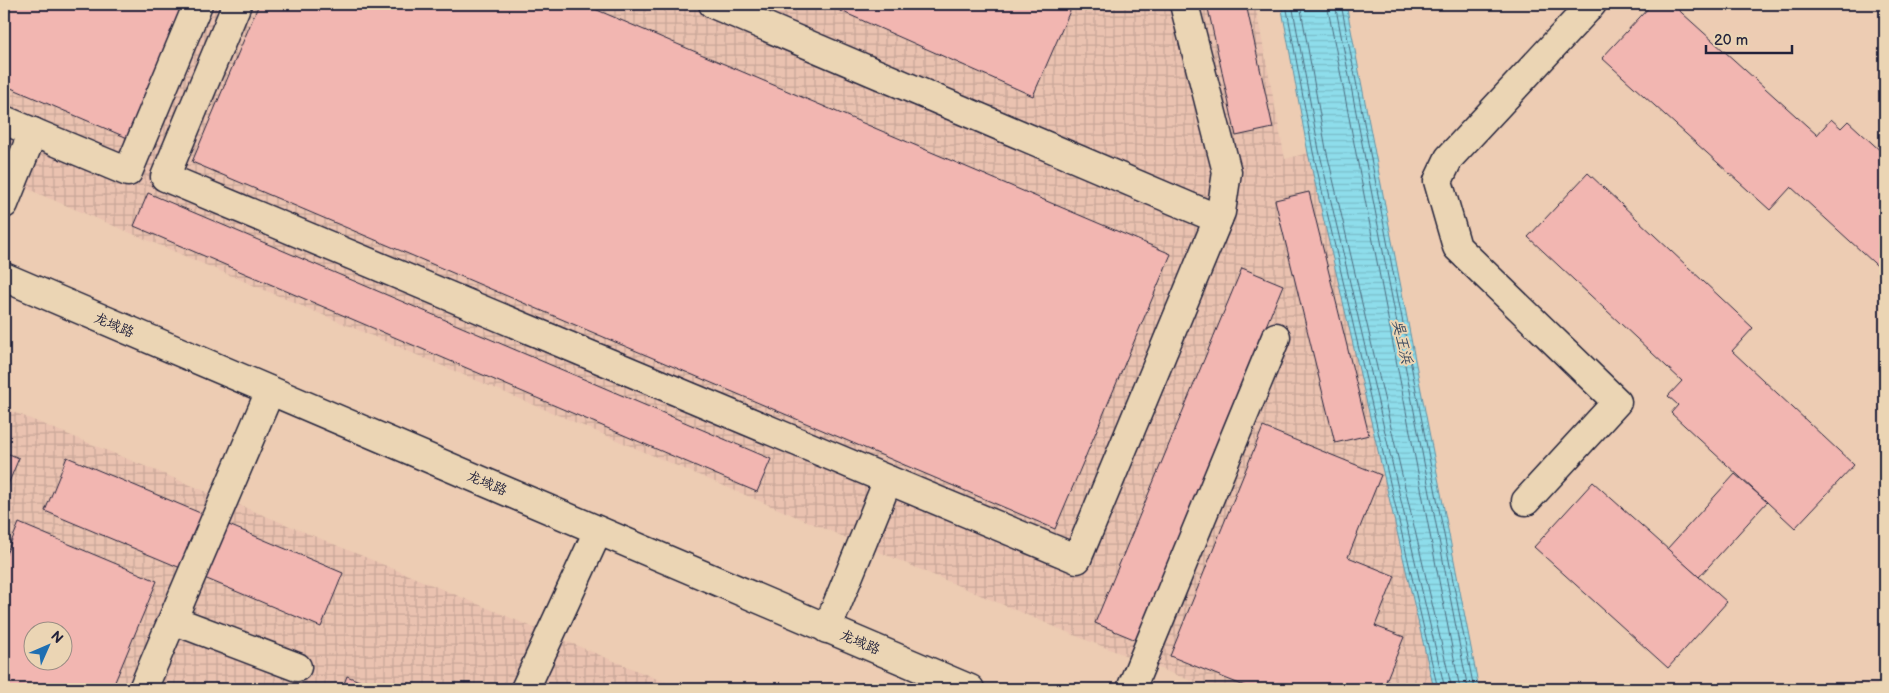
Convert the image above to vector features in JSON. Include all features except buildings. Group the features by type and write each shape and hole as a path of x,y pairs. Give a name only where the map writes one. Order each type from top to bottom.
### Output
{"street":[{"path":"4,120 128,172 198,4"},
{"path":"237,4 165,178 1078,559 1218,219 1227,172 1184,4"},
{"path":"713,4 1218,219"},
{"path":"1526,501 1617,402 1457,247 1438,181 1449,158 1592,4"},
{"path":"4,204 33,132"},
{"name":"龙域路","path":"4,277 970,689"},
{"path":"1131,689 1276,337"},
{"path":"143,689 270,391"},
{"path":"827,629 888,480"},
{"path":"526,689 598,531"},
{"path":"173,620 297,667"}],"shaded area":[{"path":"4,4 1255,4 1285,159 1308,153 1434,689 1212,689 1081,638 4,179"},
{"path":"4,408 377,562 681,689 4,689"}],"water":[{"name":"吴王浜","path":"1281,4 1346,4 1479,689 1434,689 1308,153"}]}
